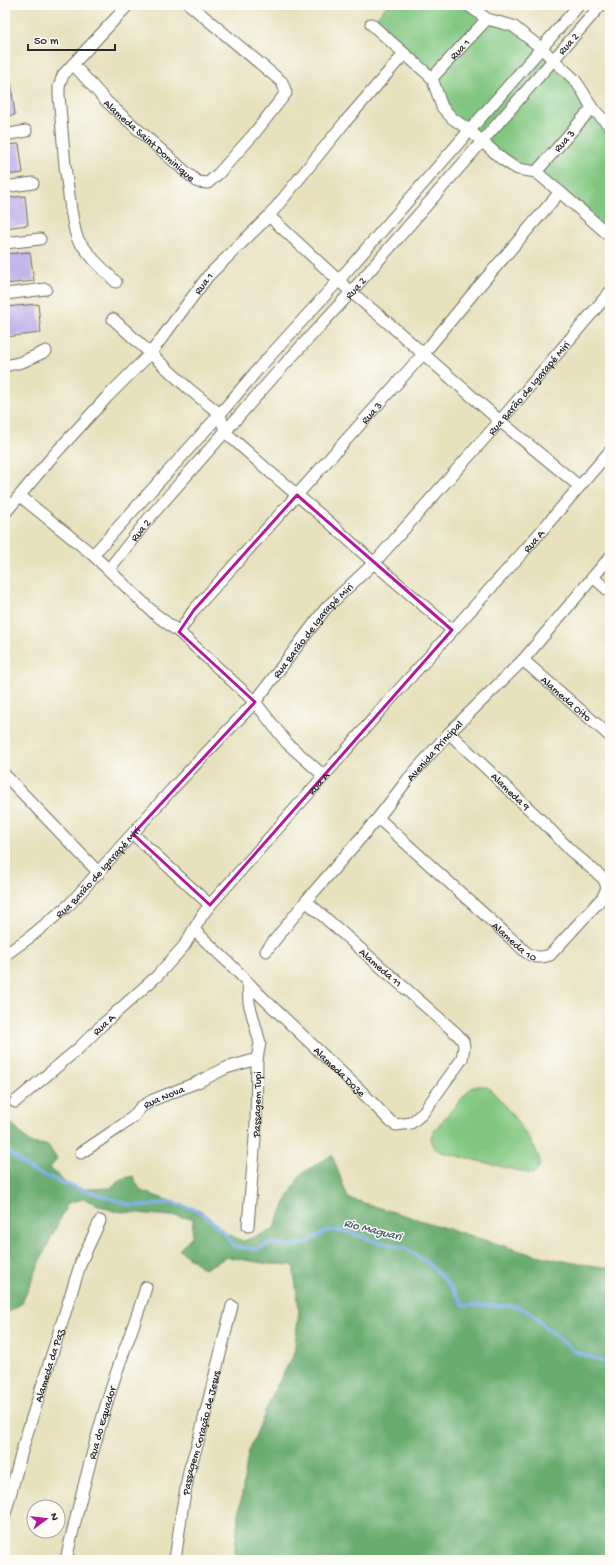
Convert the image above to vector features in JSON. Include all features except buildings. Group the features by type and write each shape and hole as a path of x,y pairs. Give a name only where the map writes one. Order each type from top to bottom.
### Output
{"street":[{"path":"116,282 95,261 78,240 71,210 65,166 59,87 64,74 128,5"},
{"name":"Alameda Saint Dominique","path":"73,64 107,102 176,163 198,182 208,183 253,135 286,93 282,82 190,5"},
{"path":"468,5 487,19 513,26 541,48 580,86 592,108 610,126"},
{"name":"Rua 2","path":"93,555 339,280 579,5"},
{"name":"Rua 2","path":"109,569 150,517 275,375 351,292 601,5"},
{"name":"Rua 1","path":"432,78 487,19"},
{"path":"371,24 432,78 445,112 469,130 510,165 518,169 536,172 610,236"},
{"name":"Rua 1","path":"5,513 52,457 107,397 150,354 208,276 269,216 345,122 404,54"},
{"name":"Rua 3","path":"536,172 592,108"},
{"path":"5,135 26,131"},
{"path":"5,187 33,183"},
{"name":"Rua 3","path":"179,632 194,610 424,353 474,291 560,192"},
{"path":"269,216 351,292 424,353 500,421 579,486"},
{"path":"5,243 40,239"},
{"path":"5,294 46,289"},
{"name":"Rua Barão de Igarapé Miri","path":"5,955 30,937 70,904 99,873 172,789 255,702 326,608 374,563 500,421 610,292"},
{"path":"113,319 189,389 220,414 225,432 452,630"},
{"path":"5,366 22,362 46,351"},
{"name":"Rua A","path":"15,1102 79,1048 102,1025 157,976 184,946 210,905 324,776 378,712 525,550 610,451"},
{"path":"20,496 93,555 155,614 179,632 255,702 287,743 324,776"},
{"name":"Avenida Principal","path":"266,951 306,901 378,818 408,779 449,733 523,660 610,557"},
{"path":"593,577 610,592"},
{"name":"Alameda Oito","path":"523,660 610,736"},
{"name":"Alameda 9","path":"449,733 544,823 570,850"},
{"path":"5,775 99,873"},
{"name":"Alameda 10","path":"378,818 527,953 538,957 550,955 556,950 603,897 608,888 604,879 570,850"},
{"path":"133,834 210,905"},
{"name":"Alameda 11","path":"306,901 457,1034"},
{"name":"Alameda Doze","path":"194,930 232,965 248,984 360,1090 391,1122 396,1125 411,1123 417,1119 462,1059 464,1047 463,1041 457,1034"},
{"name":"Passagem Tupi","path":"248,984 249,1003 260,1043 257,1059 256,1125 248,1226"},
{"name":"Rua Nova","path":"81,1153 121,1126 141,1107 153,1100 198,1082 226,1068 257,1059"},
{"name":"Alameda da Paz","path":"5,1514 25,1440 82,1262 100,1220"},
{"name":"Rua do Equador","path":"66,1560 88,1467 114,1379 135,1323 146,1287"},
{"name":"Passagem Coração de Jesus","path":"175,1560 189,1471 199,1440 232,1306"}],"highlighted area":[{"path":"297,495 452,630 210,905 133,834 255,702 179,632 194,610"}],"green space":[{"path":"387,5 468,5 507,23 541,48 610,126 610,236 560,192 518,169 452,118 432,78 371,24"},
{"path":"478,1086 487,1087 493,1092 509,1111 533,1146 538,1155 540,1164 539,1168 532,1174 441,1152 433,1146 431,1137 434,1130 471,1088"},
{"path":"5,1116 30,1143 48,1145 57,1159 50,1168 68,1185 82,1189 110,1188 121,1179 133,1176 141,1191 200,1211 225,1233 243,1241 273,1230 285,1203 301,1174 332,1155 348,1198 527,1253 569,1262 610,1268 610,1560 234,1560 248,1453 275,1389 294,1354 299,1310 293,1265 269,1264 227,1257 204,1269 179,1250 192,1236 193,1218 113,1211 84,1199 68,1203 22,1303 5,1315"}],"waterway":[{"name":"Rio Maguari","path":"5,1148 33,1171 68,1185 131,1205 148,1206 169,1202 200,1211 225,1233 233,1246 256,1249 272,1243 286,1246 304,1244 329,1230 349,1232 374,1241 405,1248 428,1263 445,1280 464,1305 516,1306 533,1314 543,1325 574,1351 610,1364"}]}
